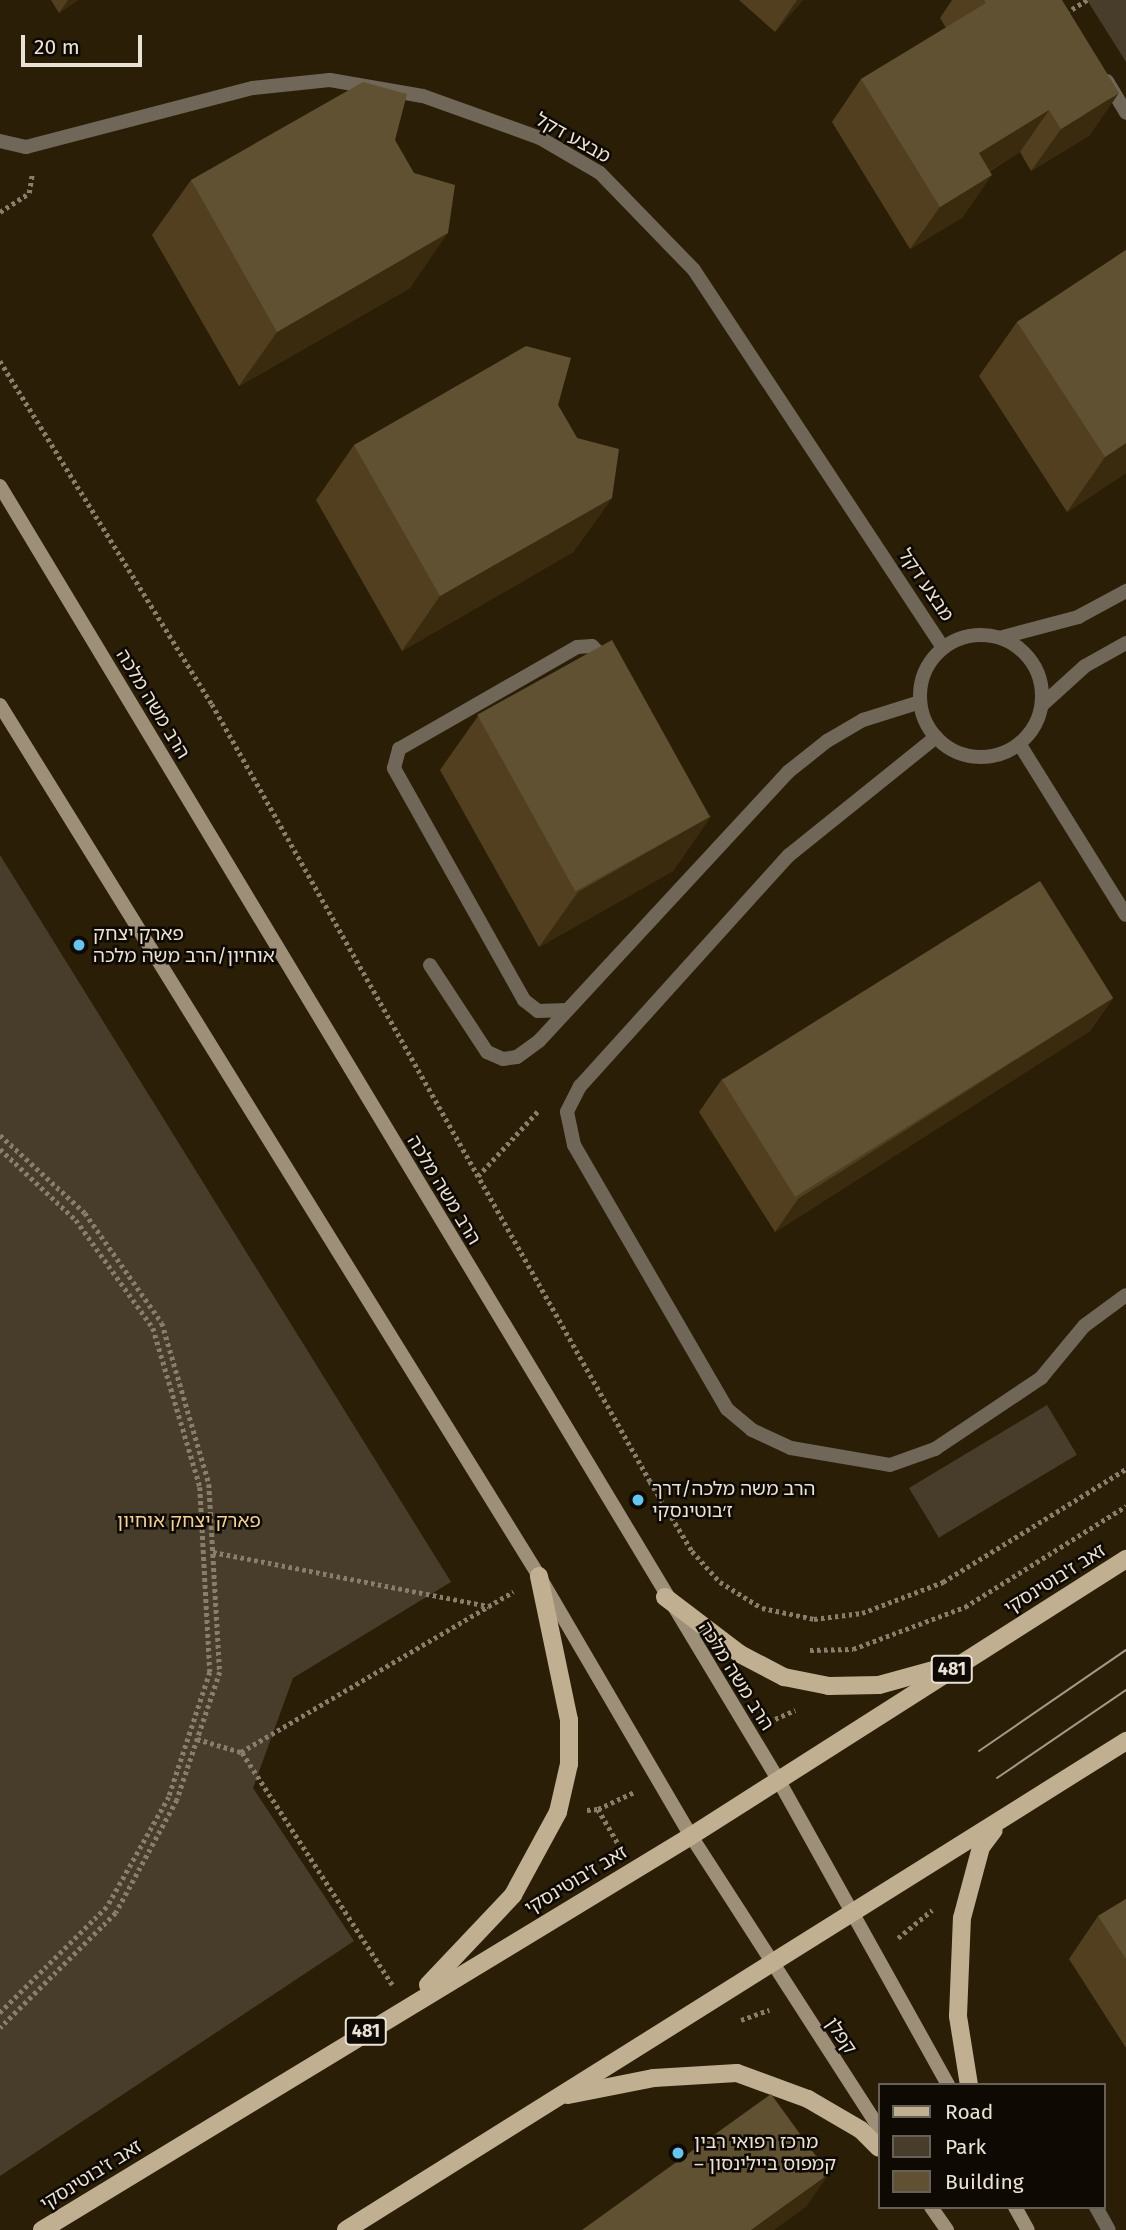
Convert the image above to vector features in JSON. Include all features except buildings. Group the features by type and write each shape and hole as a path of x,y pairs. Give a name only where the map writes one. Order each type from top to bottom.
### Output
{"main road":[{"name":"זאב ז'בוטינסקי","path":"42,2230 691,1836 1126,1559"},
{"path":"406,2007 513,1895 558,1812 569,1764 569,1720 539,1576"},
{"path":"665,1597 740,1654 784,1678 829,1686 879,1685 967,1660"},
{"path":"346,2230 554,2097 853,1915 1126,1741"},
{"path":"969,2083 957,2016 962,1918 981,1847 1001,1821"},
{"path":"554,2097 653,2078 737,2073 808,2099 861,2130 878,2147"}],"street":[{"path":"1099,69 1126,113"},
{"name":"מבצע דקל","path":"0,141 26,148 253,88 330,80 423,96 540,138 600,173 694,270 943,647"},
{"name":"הרב משה מלכה","path":"0,486 665,1597 779,1781 853,1915"},
{"path":"1003,638 1035,664 1042,684 1042,705 1036,723 1020,745 990,757 970,757 936,737 920,702 929,663 943,647 962,637 1003,638 1078,617 1126,591"},
{"path":"1042,705 1085,666 1126,643"},
{"path":"567,1010 538,1011 524,1000 394,768 399,749 577,647 592,646 602,652 615,676"},
{"path":"430,965 487,1052 503,1059 517,1057 539,1041 788,772 827,741 863,720 920,702"},
{"path":"0,705 539,1576 691,1836 774,1963"},
{"path":"936,737 789,855 580,1086 567,1112 574,1145 727,1409 752,1430 791,1448 890,1465 935,1449 1041,1378 1084,1326 1126,1295"},
{"path":"1020,745 1126,915"},
{"path":"853,1915 947,2083"},
{"name":"קפלן","path":"774,1963 794,2001 878,2127"},
{"path":"932,2209 947,2230"},
{"path":"1016,2209 1028,2230"},
{"path":"1097,2209 1110,2230"}],"path":[{"path":"1066,13 1087,0"},
{"path":"0,212 29,193 36,145"},
{"path":"0,361 212,704 650,1481 692,1551 720,1581 762,1608 814,1619 862,1613 943,1582 1126,1469"},
{"path":"0,1135 85,1213 162,1323 209,1484 219,1672 177,1800 116,1913 0,2028"},
{"path":"0,1149 76,1220 153,1328 200,1487 210,1672 169,1797 107,1907 0,2013"},
{"path":"784,1678 801,1650 853,1649 965,1607 1126,1506"},
{"path":"213,1552 489,1606"},
{"path":"242,1752 539,1576"},
{"path":"197,1739 242,1752 406,2007"},
{"path":"558,1812 598,1809 659,1779"},
{"path":"598,1809 634,1870"},
{"path":"876,1956 933,1909"},
{"path":"709,2005 718,2029 794,2001"}],"green space":[{"path":"1087,0 1126,0 1126,62"},
{"name":"פארק יצחק אוחיון","path":"0,855 451,1582 293,1678 253,1788 354,1941 0,2176"},
{"path":"1047,1405 1077,1455 939,1538 909,1488"}],"tram line":[{"path":"979,1751 1126,1650"},
{"path":"997,1778 1126,1690"}],"place":[{"name":"פארק יצחק אוחיון/הרב משה מלכה","path":"79,945"},
{"name":"הרב משה מלכה/דרך ז׳בוטינסקי","path":"638,1500"},
{"name":"מרכז רפואי רבין – קמפוס ביילינסון","path":"678,2153"}]}
